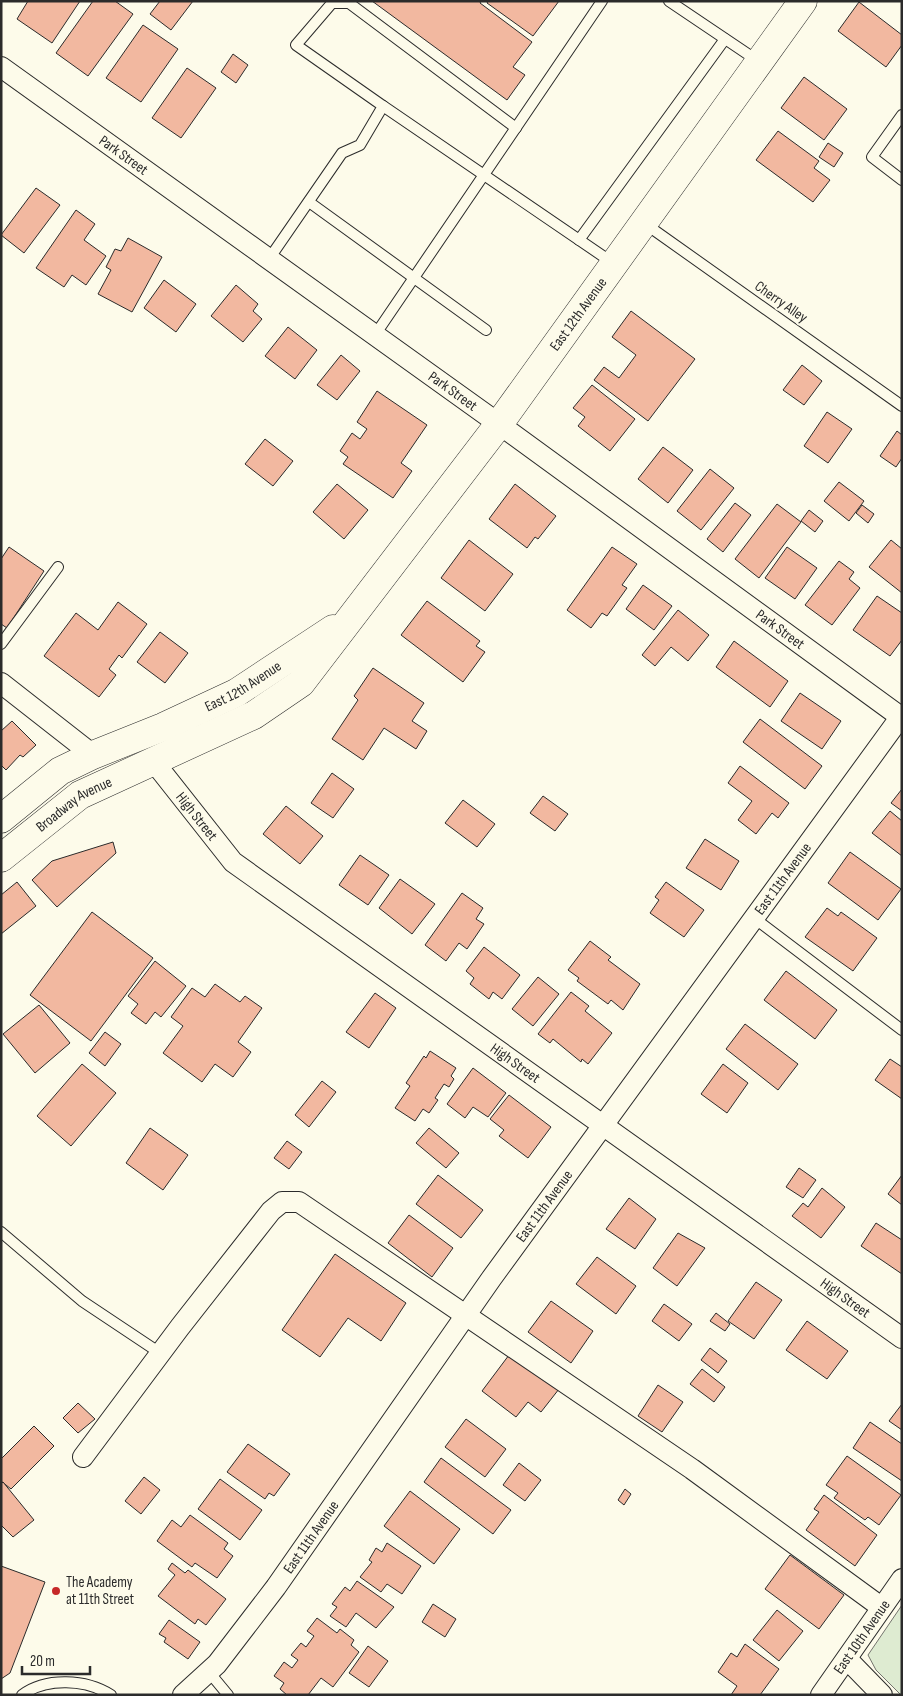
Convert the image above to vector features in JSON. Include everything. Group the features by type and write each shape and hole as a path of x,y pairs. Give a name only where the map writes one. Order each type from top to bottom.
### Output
{"street":[{"name":"East 12th Avenue","path":"154,762 254,715 301,682 499,424 803,1"},
{"name":"Park Street","path":"1,66 499,424 901,717"},
{"name":"East 12th Avenue","path":"93,754 163,727 236,693 347,620"},
{"path":"1,683 93,754 60,771 1,819"},
{"name":"East 11th Avenue","path":"183,1695 209,1672 276,1587 466,1316 901,717"},
{"name":"Broadway Avenue","path":"1,858 80,794 154,762"},
{"name":"High Street","path":"154,762 233,862 902,1338"},
{"path":"83,1457 160,1353 272,1211 279,1204 288,1201 299,1202 692,1470 881,1607"},
{"name":"East 10th Avenue","path":"820,1695 902,1579"},
{"path":"847,1659 882,1695"}],"lane":[{"path":"375,335 602,1"},
{"path":"669,1 759,62"},
{"path":"516,128 349,3 332,4 296,45 614,264"},
{"path":"579,240 725,39"},
{"path":"269,259 342,153 360,144 382,106"},
{"path":"902,115 872,157 902,180"},
{"path":"309,202 486,330"},
{"name":"Cherry Alley","path":"643,222 902,406"},
{"path":"1,644 58,568"},
{"path":"754,918 902,1030"},
{"path":"1,1232 82,1301 160,1353"},
{"path":"209,1672 228,1695"},
{"path":"22,1695 48,1683 78,1683 111,1695"}],"green space":[{"path":"902,1605 901,1695 876,1670 868,1655"}],"building":[{"path":"28,1 80,1 52,43 17,19"},
{"path":"93,1 115,1 133,14 88,76 56,53"},
{"path":"160,1 193,1 171,30 150,14"},
{"path":"372,1 481,1 480,3 532,42 513,67 525,75 507,100"},
{"path":"488,1 559,1 533,36 487,3"},
{"path":"859,2 902,35 902,45 886,67 838,31"},
{"path":"143,25 178,49 141,102 106,78"},
{"path":"233,54 248,65 236,83 221,72"},
{"path":"187,68 216,88 181,138 152,118"},
{"path":"804,77 847,109 824,140 781,108"},
{"path":"778,131 819,161 814,168 830,180 813,202 756,160"},
{"path":"828,143 843,153 834,167 819,157"},
{"path":"36,188 60,205 24,253 1,235"},
{"path":"76,210 95,224 84,240 106,256 86,285 72,275 64,287 36,268"},
{"path":"128,238 162,257 132,312 98,294 111,270 106,267 115,249 121,251"},
{"path":"164,280 196,304 176,332 144,308"},
{"path":"236,285 258,304 253,311 262,319 243,342 211,316"},
{"path":"631,311 695,359 648,421 594,380 604,367 619,378 636,355 612,337"},
{"path":"288,327 317,350 295,379 265,356"},
{"path":"341,355 360,371 337,400 317,385"},
{"path":"802,365 822,381 804,405 783,390"},
{"path":"592,385 635,419 610,451 578,426 585,417 573,408"},
{"path":"377,391 427,425 401,463 412,471 393,498 343,464 348,457 340,451 352,433 360,439 367,429 357,422"},
{"path":"827,412 852,429 828,463 804,446"},
{"path":"897,431 902,435 902,458 896,467 880,456"},
{"path":"265,439 293,461 273,486 245,464"},
{"path":"663,447 693,470 668,503 638,479"},
{"path":"710,469 734,488 701,530 677,511"},
{"path":"839,482 864,501 849,521 824,501"},
{"path":"337,484 368,510 344,539 313,512"},
{"path":"515,484 556,516 538,539 535,537 527,548 489,519"},
{"path":"735,503 751,515 723,552 707,539"},
{"path":"777,504 801,522 759,578 735,559"},
{"path":"862,505 874,514 868,523 856,513"},
{"path":"809,510 823,521 815,532 801,521"},
{"path":"469,540 513,574 485,611 441,578"},
{"path":"891,540 902,549 902,593 869,567"},
{"path":"9,547 44,571 7,628 1,624 1,559"},
{"path":"612,547 637,564 622,585 627,588 607,616 602,613 591,628 567,610"},
{"path":"787,547 817,568 795,599 765,578"},
{"path":"839,561 854,572 849,579 860,588 832,625 805,605"},
{"path":"643,585 672,606 654,630 626,609"},
{"path":"877,596 902,613 902,640 890,656 853,630"},
{"path":"427,601 480,641 476,646 485,652 463,682 401,635"},
{"path":"118,602 147,624 122,658 119,655 109,669 116,675 99,697 44,656 76,613 98,630"},
{"path":"678,610 709,635 688,661 671,647 655,666 642,655"},
{"path":"160,632 188,653 165,683 137,662"},
{"path":"734,641 788,681 770,707 716,667"},
{"path":"373,668 424,703 412,721 427,731 416,749 384,728 363,760 332,739 358,700 354,696"},
{"path":"800,693 841,721 822,749 781,721"},
{"path":"760,719 822,766 805,789 743,742"},
{"path":"12,721 36,745 23,757 20,755 6,770 1,765 1,731"},
{"path":"740,766 789,803 778,818 772,813 756,834 738,820 752,801 728,783"},
{"path":"332,773 354,789 333,818 311,803"},
{"path":"902,789 902,811 891,803"},
{"path":"543,796 568,814 555,831 530,813"},
{"path":"463,800 495,824 477,847 445,823"},
{"path":"286,806 323,836 300,864 263,834"},
{"path":"890,811 902,821 902,856 872,833"},
{"path":"705,839 739,861 721,890 686,868"},
{"path":"113,842 116,853 57,907 32,880 52,861"},
{"path":"850,852 901,889 878,920 828,883"},
{"path":"360,855 389,875 368,905 339,885"},
{"path":"400,879 435,904 412,934 379,908"},
{"path":"17,882 36,906 1,934 1,895"},
{"path":"666,882 704,910 684,937 650,913 659,900 655,897"},
{"path":"462,893 483,908 476,919 484,924 467,949 459,943 446,961 425,945"},
{"path":"827,908 838,916 841,912 877,938 853,971 805,937"},
{"path":"92,912 153,958 91,1041 30,995"},
{"path":"590,941 611,957 608,960 640,984 623,1010 611,1000 608,1004 577,981 579,978 568,970"},
{"path":"484,947 520,975 502,999 493,992 489,999 470,984 474,978 466,971"},
{"path":"155,961 186,986 161,1017 155,1012 146,1024 131,1013 138,1004 128,996"},
{"path":"786,971 837,1010 815,1039 764,1000"},
{"path":"538,977 559,994 533,1026 512,1009"},
{"path":"215,984 240,1002 245,996 262,1008 238,1042 251,1052 233,1077 215,1064 202,1082 163,1053 183,1026 171,1017 192,988 205,997"},
{"path":"571,992 589,1006 585,1011 612,1033 588,1064 582,1059 581,1062 553,1039 550,1043 538,1034"},
{"path":"375,993 396,1008 369,1048 346,1032"},
{"path":"39,1005 70,1043 35,1073 3,1034"},
{"path":"745,1024 798,1064 778,1090 726,1049"},
{"path":"105,1032 121,1044 105,1066 89,1053"},
{"path":"430,1051 456,1068 451,1076 454,1079 449,1087 444,1084 435,1098 438,1100 429,1113 423,1109 415,1121 395,1108 410,1086 406,1083 424,1056 426,1058"},
{"path":"890,1059 902,1067 902,1099 875,1080"},
{"path":"82,1064 116,1093 71,1146 37,1116"},
{"path":"723,1064 748,1083 727,1113 701,1094"},
{"path":"473,1068 506,1093 488,1117 473,1107 465,1118 447,1104"},
{"path":"322,1081 336,1092 309,1127 295,1115"},
{"path":"509,1095 551,1127 528,1158 499,1136 504,1130 490,1119"},
{"path":"150,1128 188,1155 163,1190 126,1163"},
{"path":"429,1128 459,1153 446,1168 416,1143"},
{"path":"287,1141 302,1152 289,1169 274,1158"},
{"path":"799,1168 816,1180 803,1198 786,1187"},
{"path":"438,1175 483,1210 461,1238 416,1204"},
{"path":"902,1175 902,1205 888,1194"},
{"path":"822,1188 845,1207 821,1238 792,1216 803,1203 808,1207"},
{"path":"629,1198 656,1219 635,1249 606,1229"},
{"path":"409,1215 453,1248 432,1277 388,1243"},
{"path":"876,1223 902,1240 902,1274 861,1246"},
{"path":"678,1233 705,1248 677,1286 653,1268"},
{"path":"335,1254 406,1303 381,1341 348,1318 320,1357 282,1330"},
{"path":"597,1257 636,1286 616,1314 576,1284"},
{"path":"756,1282 782,1300 754,1339 728,1321"},
{"path":"551,1301 593,1331 571,1363 528,1332"},
{"path":"664,1304 692,1324 679,1341 652,1321"},
{"path":"716,1313 730,1324 725,1331 710,1321"},
{"path":"807,1321 848,1351 827,1379 786,1350"},
{"path":"710,1348 727,1361 718,1373 701,1360"},
{"path":"509,1355 559,1389 541,1412 528,1402 516,1417 482,1391"},
{"path":"702,1369 725,1387 714,1402 690,1384"},
{"path":"658,1385 683,1402 662,1432 638,1416"},
{"path":"78,1403 95,1419 78,1433 63,1418"},
{"path":"902,1404 902,1430 889,1421"},
{"path":"466,1419 506,1449 485,1477 445,1447"},
{"path":"870,1422 902,1444 902,1481 853,1448"},
{"path":"34,1426 54,1446 11,1489 1,1481 1,1459"},
{"path":"248,1444 290,1474 274,1496 269,1493 265,1499 227,1472"},
{"path":"847,1456 901,1495 879,1525 868,1517 865,1520 834,1498 838,1493 826,1485"},
{"path":"441,1458 511,1510 493,1534 424,1482"},
{"path":"519,1463 541,1480 525,1501 503,1485"},
{"path":"144,1477 160,1490 141,1514 125,1501"},
{"path":"220,1479 262,1510 240,1540 198,1509"},
{"path":"3,1482 34,1520 13,1537 1,1525 1,1484"},
{"path":"625,1489 631,1494 624,1505 618,1500"},
{"path":"410,1491 460,1529 434,1564 384,1526"},
{"path":"824,1495 877,1535 855,1566 806,1530 819,1512 814,1509"},
{"path":"190,1515 228,1543 224,1549 233,1556 217,1578 195,1563 192,1567 157,1541 172,1520 181,1527"},
{"path":"387,1543 421,1566 402,1594 387,1584 381,1592 360,1577 372,1562 369,1560 376,1548 382,1552"},
{"path":"790,1555 844,1595 819,1629 765,1589"},
{"path":"172,1563 185,1573 188,1570 226,1599 206,1625 198,1619 195,1624 158,1596 175,1575 168,1569"},
{"path":"1,1566 45,1582 10,1673 1,1679"},
{"path":"357,1581 394,1607 376,1628 356,1613 346,1627 330,1616 337,1607 332,1604 345,1587 350,1591"},
{"path":"433,1604 456,1619 445,1637 422,1622"},
{"path":"777,1610 803,1631 779,1661 753,1640"},
{"path":"317,1618 337,1633 340,1629 354,1640 351,1645 359,1652 333,1687 321,1678 308,1695 287,1695 280,1689 284,1683 274,1676 284,1662 292,1668 298,1660 291,1655 301,1643 306,1647 314,1636 307,1631"},
{"path":"169,1620 200,1642 188,1659 164,1642 166,1638 159,1634"},
{"path":"745,1644 779,1669 760,1695 731,1695 737,1686 718,1672 731,1653 737,1657"},
{"path":"368,1646 388,1661 369,1687 349,1673"}],"place":[{"name":"The Academy at 11th Street","path":"56,1591"}]}
